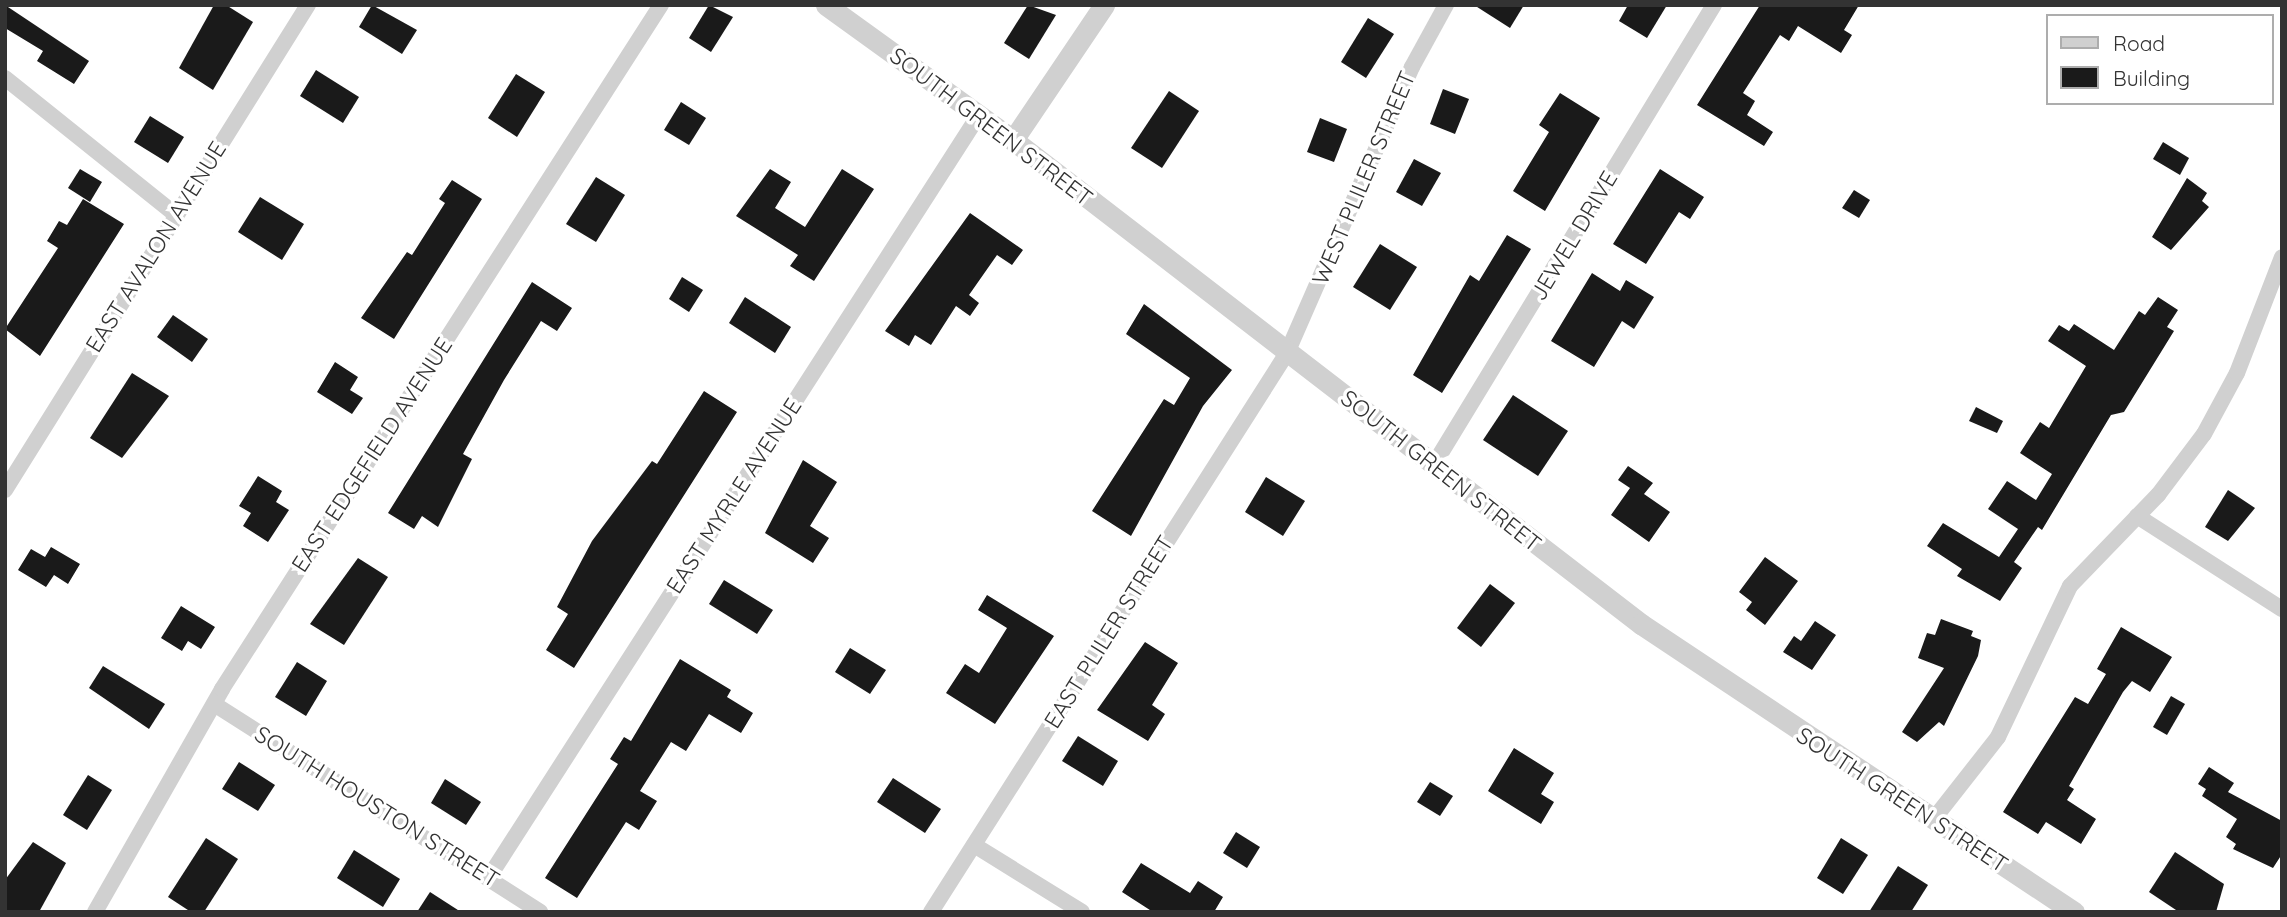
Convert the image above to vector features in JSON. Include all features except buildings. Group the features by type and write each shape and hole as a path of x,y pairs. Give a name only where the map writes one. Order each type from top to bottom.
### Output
{"street":[{"name":"EAST AVALON AVENUE","path":"5,490 308,5"},
{"name":"EAST EDGEFIELD AVENUE","path":"95,912 214,704 661,5"},
{"name":"SOUTH GREEN STREET","path":"826,5 1013,140 1433,466 1678,650 2074,912"},
{"path":"1013,140 1104,5"},
{"name":"WEST PLILER STREET","path":"1287,353 1412,67 1446,5"},
{"name":"JEWEL DRIVE","path":"1433,466 1714,5"},
{"path":"5,78 175,214"},
{"name":"EAST MYRLE AVENUE","path":"489,877 979,115"},
{"path":"1933,820 1998,737 2070,586 2137,516 2218,412 2282,257"},
{"name":"EAST PLILER STREET","path":"931,912 1287,353"},
{"path":"2137,516 2282,609"},
{"name":"SOUTH HOUSTON STREET","path":"214,704 489,877 521,907 540,912"},
{"path":"974,845 1082,912"}]}
